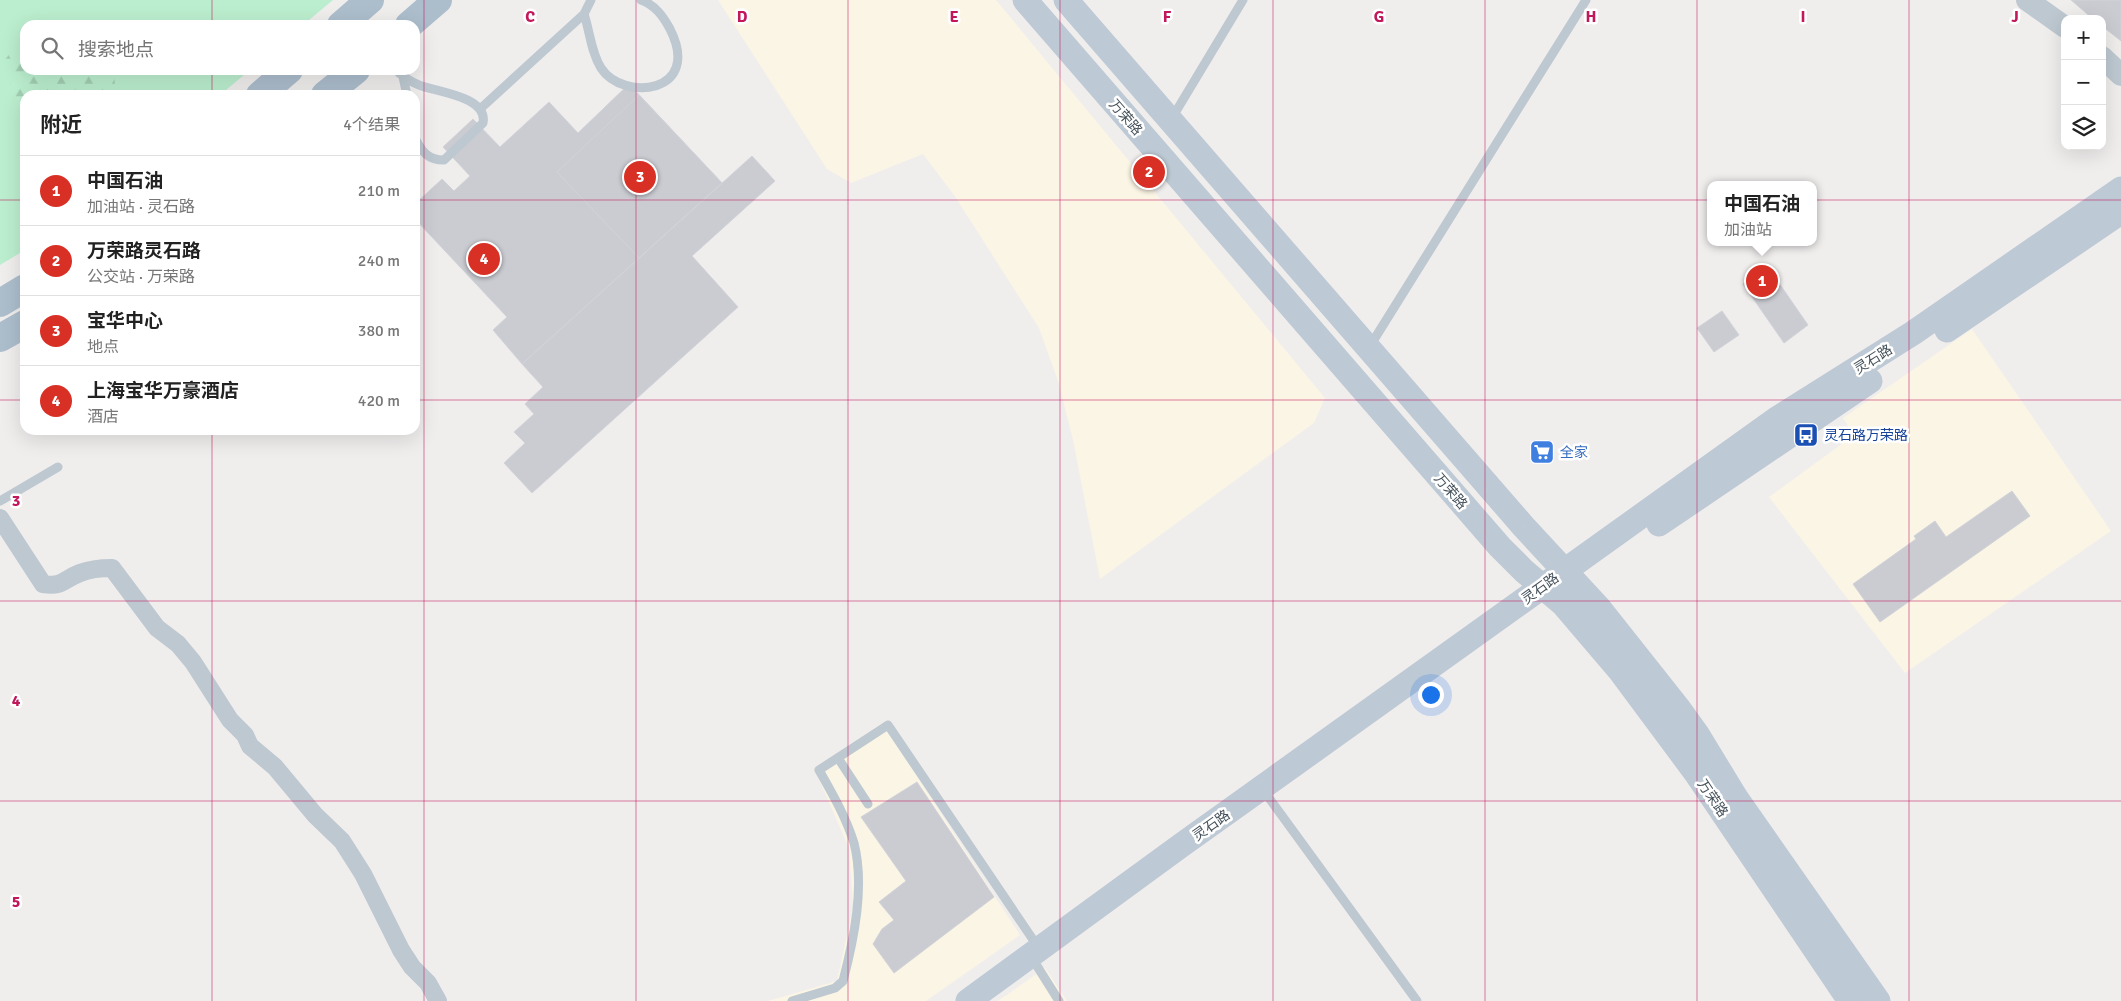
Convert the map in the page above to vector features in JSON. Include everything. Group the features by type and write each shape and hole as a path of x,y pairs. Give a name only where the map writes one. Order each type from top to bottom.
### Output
{"main road":[{"path":"347,20 370,0"},
{"path":"415,20 438,0"},
{"name":"万荣路","path":"1025,0 1500,547 1580,622 1659,722 1850,1001"},
{"name":"万荣路","path":"1066,0 1524,527 1570,576 1639,658 1697,734 1736,798 1878,1001"},
{"path":"266,90 283,75"},
{"path":"331,90 350,75"},
{"name":"灵石路","path":"1570,576 1778,418 1913,334 2121,190"},
{"name":"灵石路","path":"989,1001 1038,957 1547,591 1794,431 2121,212"},
{"path":"0,303 20,291"},
{"path":"0,338 20,327"},
{"name":"灵石路","path":"968,1001 1038,957 1269,798 1547,591"}],"street":[{"path":"2027,0 2061,24"},
{"path":"2105,60 2121,75"},
{"path":"0,518 43,584 58,586 81,572 96,568 112,568 157,628 178,644 194,662 230,720 245,735 250,746 275,767 315,815 342,841 363,874 401,950 412,967 428,984 438,1001"}],"lane":[{"path":"480,109 584,14 591,0"},
{"path":"584,14 594,54 609,78 622,84 655,87 672,78 679,64 676,42 666,22 652,4 641,0"},
{"path":"1170,120 1243,0"},
{"path":"1368,348 1586,0"},
{"path":"399,75 405,90"},
{"path":"401,75 420,85 462,98 480,109 484,116 483,123 444,160 433,160 422,152 420,148"},
{"path":"0,501 58,467"},
{"path":"792,1001 835,988 843,981 856,925 858,880 854,844 841,809 819,770 888,725 1038,957 1059,1001"},
{"path":"838,758 868,804"},
{"path":"1269,798 1417,1001"}],"shaded area":[{"path":"718,0 996,0 1325,398 1314,423 1100,579 1073,440 1058,381 1039,328 954,195 923,154 851,183 827,169"},
{"path":"1972,329 2111,531 1905,673 1769,497 1854,435 1843,418"},
{"path":"882,723 1020,935 926,1001 768,1001 837,981 853,907 849,848 814,768"},
{"path":"1045,968 1067,1001 998,1001"}],"green space":[{"path":"0,0 333,0 309,20 20,20 20,75 244,75 226,90 20,90 20,253 0,265"},
{"path":"20,48 20,75 114,75 116,90 20,90 20,108 14,99 5,60 13,49"}],"building":[{"path":"2071,0 2121,0 2121,41 2106,29 2106,15 2088,15"},
{"path":"629,84 722,183 522,364 493,330 507,317 420,224 420,199 442,179 454,191 470,176 443,147 473,119 500,147 549,102 578,133"},
{"path":"639,95 722,183 639,258 557,172"},
{"path":"752,156 775,181 692,256 738,307 532,493 504,463 525,443 514,432 534,414 525,404 543,387 522,364"},
{"path":"1768,267 1808,325 1784,343 1743,284"},
{"path":"1722,311 1739,335 1714,352 1697,328"},
{"path":"2012,491 2030,516 1880,622 1853,584 1916,539 1914,536 1935,521 1946,537"},
{"path":"917,782 994,897 894,973 873,944 882,929 894,920 879,902 906,881 861,817"}],"place":[{"name":"万荣路灵石路","path":"1149,172"},
{"name":"宝华中心","path":"640,177"},
{"name":"上海宝华万豪酒店","path":"484,259"},
{"name":"中国石油","path":"1762,281"},
{"name":"灵石路万荣路","path":"1806,435"},
{"name":"全家","path":"1542,452"}]}
